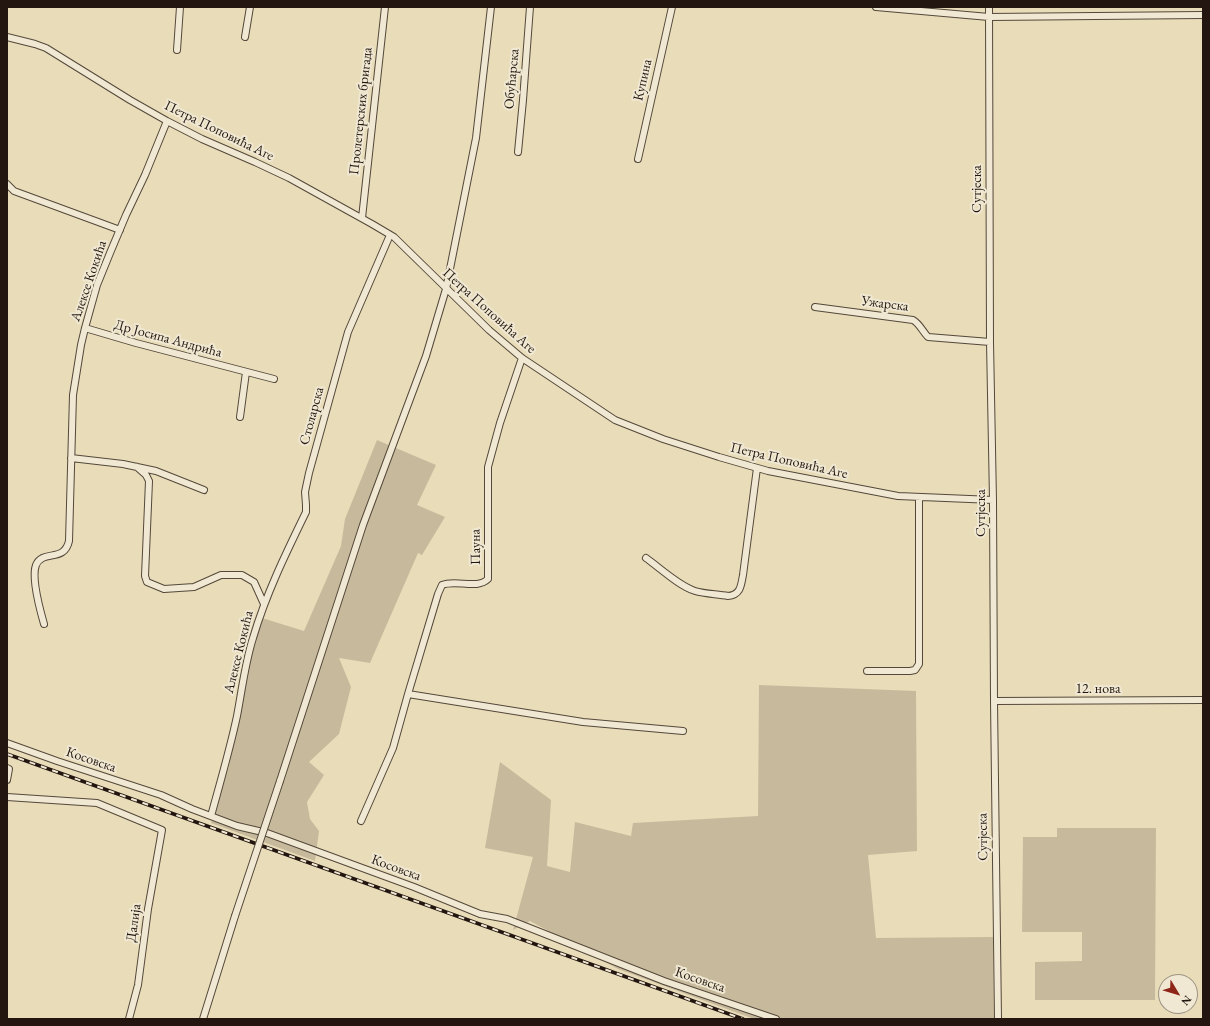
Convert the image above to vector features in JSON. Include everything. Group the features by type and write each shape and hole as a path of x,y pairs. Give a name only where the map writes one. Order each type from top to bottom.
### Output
{"street":[{"path":"177,50 180,7"},
{"path":"246,37 250,7"},
{"name":"Пролетерских бригада","path":"362,218 385,7"},
{"path":"203,1019 362,524 426,356 446,288 476,138 491,7"},
{"name":"Обућарска","path":"518,152 530,7"},
{"name":"Купина","path":"638,159 672,7"},
{"path":"876,7 989,17 1203,15"},
{"name":"Сутјеска","path":"989,7 990,342 998,1019"},
{"name":"Петра Поповића Аге","path":"7,37 46,48 167,121 202,139 255,162 362,218 394,237 489,330 522,358 615,420 663,439 768,471 898,496 993,500"},
{"name":"Алексе Кокића","path":"44,624 37,595 35,571 36,564 40,559 64,552 68,547 73,395 85,328 97,285 167,121"},
{"path":"7,184 14,191 120,230"},
{"name":"Столарска","path":"264,604 306,512 305,492 309,473 348,332 390,235"},
{"name":"Ужарска","path":"816,307 913,320 920,324 922,330 928,337 990,342"},
{"name":"Др Јосипа Андрића","path":"85,328 274,379"},
{"name":"Пауна","path":"361,821 393,748 438,594 442,585 448,583 478,584 484,583 488,579 488,467 500,423 522,358"},
{"path":"240,416 246,372"},
{"path":"71,458 97,460 156,471 204,490"},
{"name":"Алексе Кокића","path":"137,467 149,481 145,576 147,582 164,589 194,587 221,575 242,575 254,582 264,604 252,639 240,692 237,715 223,774 210,816"},
{"path":"646,558 690,589 699,592 728,596 733,596 738,593 741,587 743,575 757,468"},
{"path":"867,671 910,671 915,670 919,666 919,497"},
{"path":"408,694 583,722 683,731"},
{"name":"12. нова","path":"994,701 1203,700"},
{"name":"Косовска","path":"7,743 161,795 237,826 267,833 414,887 480,914 507,919 664,981 776,1019"},
{"path":"7,768 9,769 7,780"},
{"name":"Далија","path":"7,797 97,803 162,830 148,909 138,985 129,1019"}],"shaded area":[{"path":"377,440 436,465 417,505 445,517 422,555 418,553 370,663 339,658 351,687 339,734 309,762 324,775 307,802 310,819 319,831 315,861 211,823 229,766 245,679 262,618 304,631 341,546 345,519"},
{"path":"759,685 916,691 917,851 868,855 876,938 993,937 994,1019 754,1019 618,969 530,921 513,930 533,857 485,848 500,762 551,800 547,866 570,872 575,822 631,836 633,823 758,816"},
{"path":"1057,828 1156,828 1155,1000 1035,1000 1035,962 1082,961 1082,932 1022,932 1023,837 1057,837"}],"railway":[{"path":"7,754 743,1019"}]}
